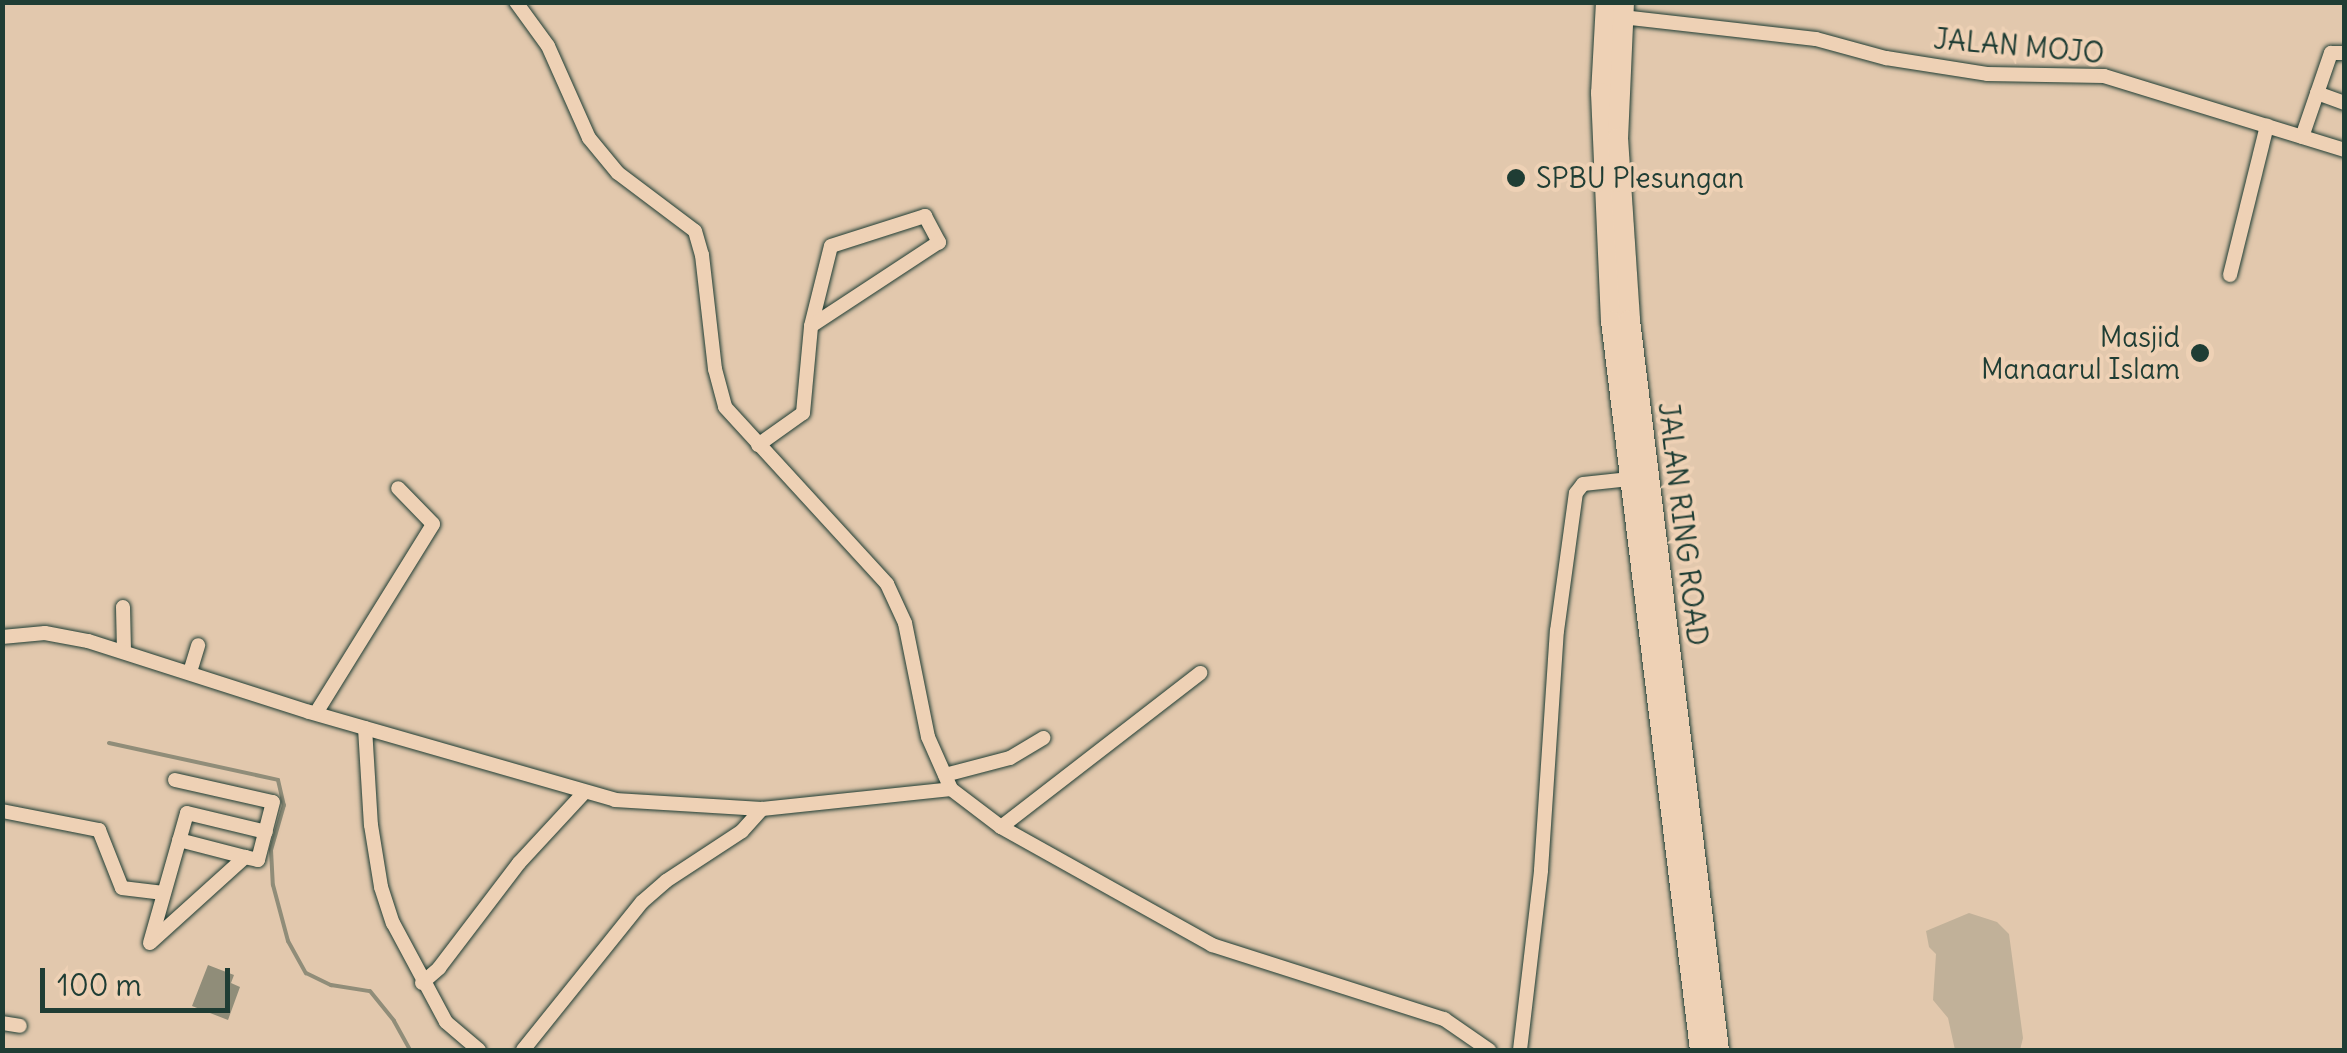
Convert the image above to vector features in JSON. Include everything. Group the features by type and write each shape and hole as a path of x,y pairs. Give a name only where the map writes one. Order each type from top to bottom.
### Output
{"highway":[{"name":"JALAN RING ROAD","path":"1617,7 1630,480 1700,1050"},
{"name":"JALAN RING ROAD","path":"1625,363 1720,1050"}],"street":[{"path":"516,2 548,46 588,138 618,173 695,232 702,256 720,392 731,418 887,584 898,602 928,737 948,782 1001,826 1212,945 1444,1019 1489,1050"},
{"name":"JALAN MOJO","path":"1617,7 1816,39 1886,58 1987,74 2104,76 2344,150"},
{"path":"2302,137 2331,53 2344,52"},
{"path":"2317,94 2344,103"},
{"path":"2230,275 2267,126"},
{"path":"758,446 804,413 811,326 831,246 925,216 939,242 811,326"},
{"path":"1520,1050 1541,870 1556,631 1576,493 1583,484 1630,480"},
{"path":"313,713 398,576 431,531 431,518 398,488"},
{"path":"123,607 124,652"},
{"path":"2,637 46,634 124,652 583,794 762,809 948,782 1010,758 1043,738"},
{"path":"190,672 198,645"},
{"path":"1001,826 1200,673"},
{"path":"366,728 372,826 381,887 404,950 422,984 446,1022 479,1050"},
{"path":"175,780 273,802 258,860 179,840"},
{"path":"422,984 440,968 520,862 583,794"},
{"path":"523,1050 642,902 742,830 762,809"},
{"path":"2,811 98,830 122,888 164,893"},
{"path":"245,857 150,942 187,813 266,832"},
{"path":"2,1023 20,1026"}],"shaded area":[{"path":"1969,913 1997,922 2009,934 2023,1038 2020,1050 1955,1050 1948,1018 1933,1000 1936,954 1929,947 1926,931"},
{"path":"208,965 234,975 231,983 240,987 228,1020 192,1006"}],"waterway":[{"path":"109,743 278,780 284,805 271,850 273,885 288,941 306,973 331,985 370,991 394,1021 410,1050"}],"place":[{"name":"SPBU Plesungan","path":"1516,178"},
{"name":"Masjid Manaarul Islam","path":"2200,353"}]}
